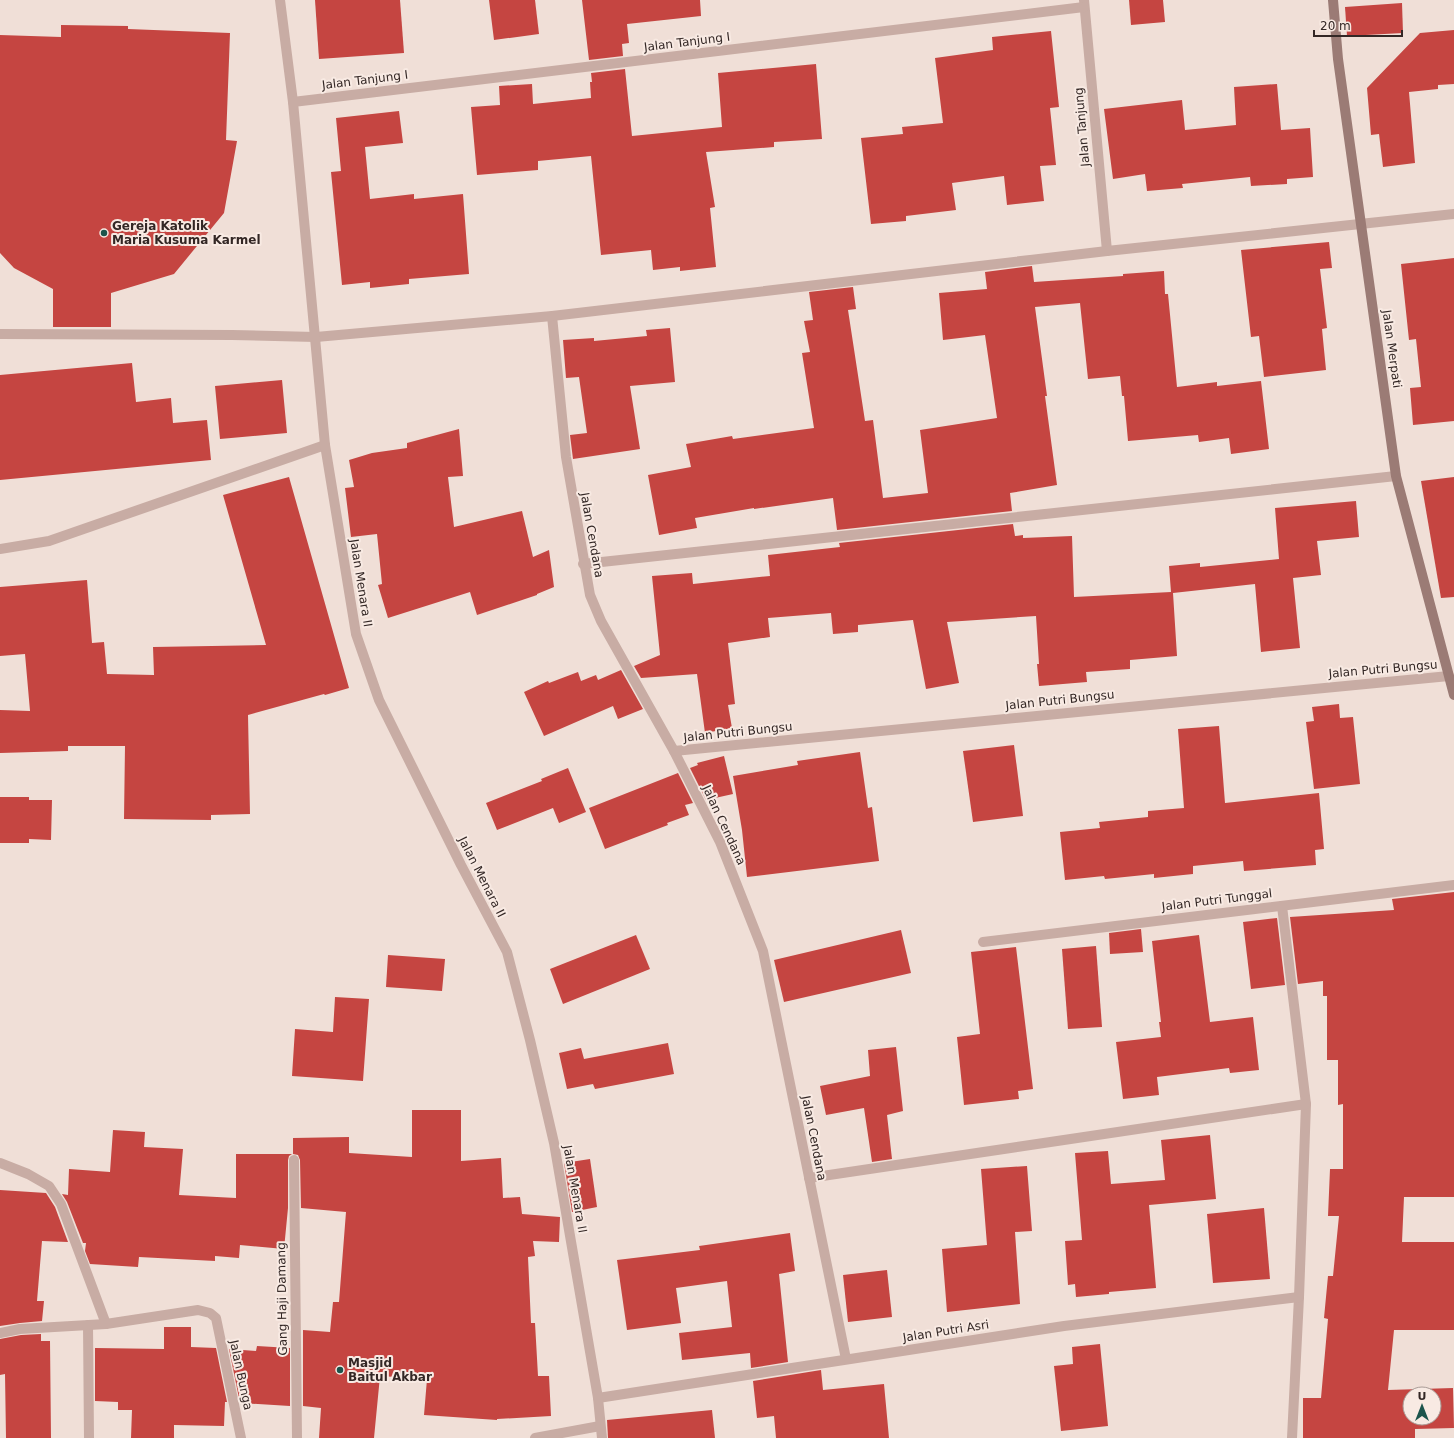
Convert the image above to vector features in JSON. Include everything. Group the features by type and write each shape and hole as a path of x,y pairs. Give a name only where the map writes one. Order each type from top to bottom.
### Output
{"street":[{"name":"Jalan Menara II","path":"280,0 293,102 325,445 356,634 379,700 461,865 507,952 530,1040 554,1143 598,1398 602,1438"},
{"name":"Jalan Merpati","path":"1332,0 1338,59 1396,476 1454,695"},
{"name":"Jalan Tanjung I","path":"293,102 1084,4"},
{"name":"Jalan Tanjung","path":"1084,4 1107,251"},
{"path":"0,334 232,335 316,337 552,316 1107,251 1454,214"},
{"name":"Jalan Cendana","path":"552,316 566,457 583,564 590,595 601,621 674,751 720,842 763,951 846,1359"},
{"path":"0,549 49,541 325,445"},
{"path":"583,564 1396,476"},
{"name":"Jalan Putri Bungsu","path":"674,751 1449,676"},
{"name":"Jalan Putri Tunggal","path":"983,942 1454,885"},
{"path":"1282,906 1306,1104 1292,1438"},
{"path":"809,1178 1306,1104"},
{"name":"Gang Haji Damang","path":"294,1160 297,1438"},
{"path":"0,1163 28,1174 49,1186 61,1204 106,1324 20,1328 0,1333"},
{"name":"Jalan Putri Asri","path":"598,1398 1064,1326 1299,1298"},
{"name":"Jalan Bunga","path":"106,1324 198,1310 210,1313 216,1318 241,1438"},
{"path":"88,1325 89,1438"},
{"path":"535,1438 600,1426"}],"building":[{"path":"315,0 400,0 404,53 319,59"},
{"path":"489,0 535,0 539,34 494,40"},
{"path":"582,0 700,0 701,16 627,24 629,43 622,44 623,56 589,60"},
{"path":"1129,0 1163,0 1165,22 1131,25"},
{"path":"1402,3 1403,33 1347,36 1345,7"},
{"path":"61,25 128,26 128,29 230,33 226,140 237,141 224,213 174,274 111,293 111,327 53,327 53,289 14,268 0,253 0,35 61,37"},
{"path":"1454,30 1454,84 1438,85 1438,89 1409,92 1415,163 1383,167 1379,134 1371,135 1367,88 1420,33"},
{"path":"1051,31 1059,107 1050,108 1056,165 1040,166 1044,201 1007,205 1004,176 952,183 956,210 906,216 906,221 871,224 861,138 903,134 902,127 943,123 935,58 993,50 992,37"},
{"path":"816,64 822,139 774,142 774,147 706,152 715,207 710,208 716,267 680,271 680,267 653,270 651,250 601,255 591,156 538,161 538,170 477,175 471,107 500,105 499,86 532,84 533,104 591,98 591,73 625,69 632,136 722,127 718,73"},
{"path":"1277,84 1281,130 1310,128 1313,177 1287,179 1287,184 1251,186 1250,177 1182,184 1183,188 1147,191 1145,174 1113,179 1104,109 1182,100 1185,130 1236,125 1234,87"},
{"path":"399,111 403,143 365,147 370,199 414,194 414,199 463,194 469,274 409,279 409,284 370,288 370,282 342,285 331,172 341,171 336,118"},
{"path":"1329,242 1332,268 1320,269 1327,328 1322,329 1326,370 1264,377 1259,336 1251,337 1241,250"},
{"path":"1454,258 1454,421 1413,425 1410,388 1421,387 1416,339 1409,340 1401,264"},
{"path":"1032,266 1034,282 1123,276 1123,274 1164,271 1165,294 1168,294 1177,387 1217,382 1217,386 1261,381 1269,449 1231,454 1229,438 1199,442 1198,435 1128,441 1124,396 1122,396 1120,376 1088,379 1080,303 1035,307 1057,485 1010,493 1012,511 837,530 833,498 754,508 695,518 697,528 659,535 648,475 691,467 686,444 732,436 733,439 814,428 802,353 810,352 804,321 813,320 809,292 853,287 856,309 848,310 865,421 873,420 883,498 928,493 920,430 997,418 985,335 943,340 939,293 987,289 985,272"},
{"path":"670,328 675,382 630,386 640,449 573,459 570,435 587,433 579,377 566,378 563,340 594,338 594,341 647,336 646,330"},
{"path":"132,363 136,402 171,398 173,423 207,420 211,460 0,480 0,375"},
{"path":"282,380 287,433 220,439 215,386"},
{"path":"459,429 463,476 448,477 454,527 522,511 533,557 549,550 554,587 537,595 477,615 470,592 388,618 378,585 382,584 377,534 351,537 345,488 354,487 349,460 372,453 407,448 407,443"},
{"path":"289,477 349,688 248,715 250,814 211,815 211,820 124,819 125,746 68,746 68,751 0,753 0,710 30,711 25,654 0,656 0,587 87,580 92,643 104,642 107,674 154,675 153,647 266,645 223,495"},
{"path":"1454,477 1454,597 1441,598 1421,481"},
{"path":"1356,501 1359,537 1317,541 1321,575 1293,578 1300,648 1261,652 1255,584 1173,593 1177,656 1130,660 1130,669 1086,672 1087,682 1039,686 1036,616 947,622 959,683 926,689 913,620 858,625 858,632 833,634 831,613 768,618 770,637 728,643 735,704 728,705 732,728 705,733 697,674 641,678 634,666 660,655 652,576 692,573 693,584 770,576 768,555 840,547 839,543 1013,524 1015,536 1023,535 1023,538 1072,536 1074,597 1171,592 1169,566 1200,563 1200,567 1279,559 1275,508"},
{"path":"621,670 643,709 618,719 613,706 544,736 524,692 548,681 549,683 578,672 581,681 596,675 598,680"},
{"path":"1339,704 1340,718 1353,717 1360,784 1314,789 1306,722 1314,721 1312,707"},
{"path":"1219,726 1225,803 1319,793 1324,849 1315,850 1316,865 1244,871 1243,861 1193,866 1193,874 1154,878 1154,874 1105,879 1104,876 1065,880 1060,832 1100,828 1099,822 1148,817 1148,811 1184,808 1178,729"},
{"path":"1014,745 1023,816 973,822 963,751"},
{"path":"860,752 868,808 872,807 879,861 747,877 742,830 733,776 798,765 797,761"},
{"path":"724,756 733,794 706,800 690,768 698,765 697,763"},
{"path":"568,768 586,812 559,823 553,808 497,830 486,803 542,781 541,779"},
{"path":"678,773 693,803 685,805 689,815 667,823 668,825 605,849 589,808"},
{"path":"0,797 29,797 29,800 52,800 51,840 29,839 29,843 0,843"},
{"path":"1454,892 1454,1197 1404,1197 1402,1242 1454,1242 1454,1330 1394,1330 1388,1390 1402,1390 1402,1426 1442,1426 1442,1388 1453,1388 1454,1428 1415,1429 1415,1438 1303,1438 1303,1398 1321,1398 1328,1319 1324,1318 1328,1276 1333,1276 1339,1216 1328,1216 1330,1169 1343,1169 1343,1104 1338,1105 1338,1060 1327,1060 1327,996 1323,996 1323,981 1298,984 1290,917 1394,910 1392,899"},
{"path":"1277,918 1285,985 1251,989 1243,922"},
{"path":"1141,929 1143,952 1110,954 1109,933"},
{"path":"901,930 911,973 784,1002 774,960"},
{"path":"636,935 650,969 563,1004 550,969"},
{"path":"1199,935 1210,1022 1253,1017 1259,1070 1230,1073 1229,1068 1157,1077 1159,1095 1123,1099 1116,1042 1161,1037 1159,1022 1161,1022 1152,941"},
{"path":"1096,946 1102,1027 1068,1029 1062,949"},
{"path":"1016,947 1033,1089 1018,1091 1019,1099 964,1105 957,1037 980,1034 971,952"},
{"path":"388,955 445,959 442,991 386,987"},
{"path":"335,997 369,999 363,1081 292,1076 295,1029 333,1032"},
{"path":"668,1043 674,1074 595,1089 593,1084 567,1089 559,1053 581,1048 584,1059"},
{"path":"896,1047 903,1111 887,1115 892,1159 872,1162 864,1108 826,1115 820,1086 870,1076 868,1050"},
{"path":"412,1110 461,1110 461,1161 501,1158 503,1198 520,1197 522,1214 560,1217 559,1242 533,1241 535,1256 528,1257 531,1323 535,1323 538,1376 549,1376 551,1416 497,1420 424,1415 427,1379 380,1376 374,1438 319,1438 321,1408 303,1406 303,1330 330,1332 333,1302 339,1302 346,1212 301,1208 300,1160 298,1155 293,1154 293,1138 349,1137 349,1153 412,1157"},
{"path":"113,1130 145,1132 144,1147 183,1149 179,1195 236,1198 236,1154 292,1154 289,1156 288,1160 288,1208 284,1249 240,1245 239,1258 215,1256 215,1261 139,1257 138,1267 90,1264 85,1251 86,1243 83,1243 67,1202 62,1194 68,1195 69,1169 110,1172"},
{"path":"1210,1135 1216,1199 1149,1205 1156,1288 1109,1292 1109,1294 1076,1297 1075,1284 1068,1285 1065,1241 1082,1240 1075,1153 1108,1151 1111,1184 1165,1180 1161,1140"},
{"path":"590,1159 597,1207 572,1212 564,1163"},
{"path":"1027,1166 1032,1231 1015,1232 1020,1304 947,1312 942,1249 987,1245 981,1169"},
{"path":"0,1190 46,1193 55,1207 68,1242 42,1241 37,1301 44,1301 42,1321 0,1326"},
{"path":"1264,1208 1270,1279 1213,1283 1207,1214"},
{"path":"790,1233 795,1271 779,1274 788,1362 751,1368 750,1353 682,1360 679,1333 732,1327 727,1281 676,1288 681,1323 627,1330 617,1260 700,1250 699,1246"},
{"path":"887,1270 892,1317 848,1322 843,1275"},
{"path":"164,1327 191,1327 191,1347 216,1348 227,1402 225,1402 224,1426 174,1425 174,1438 131,1438 132,1410 118,1410 118,1402 95,1401 95,1348 164,1349"},
{"path":"41,1334 41,1341 50,1341 51,1438 6,1438 5,1374 0,1375 0,1339 21,1335"},
{"path":"1100,1344 1108,1426 1061,1431 1054,1366 1073,1364 1072,1347"},
{"path":"257,1346 290,1348 290,1406 240,1403 229,1349 256,1351"},
{"path":"821,1370 823,1390 884,1384 889,1438 776,1438 774,1416 757,1418 753,1381"},
{"path":"712,1410 715,1438 608,1438 607,1420"}],"place":[{"name":"Gereja Katolik Maria Kusuma Karmel","path":"104,233"},
{"name":"Masjid Baitul Akbar","path":"340,1370"}]}
